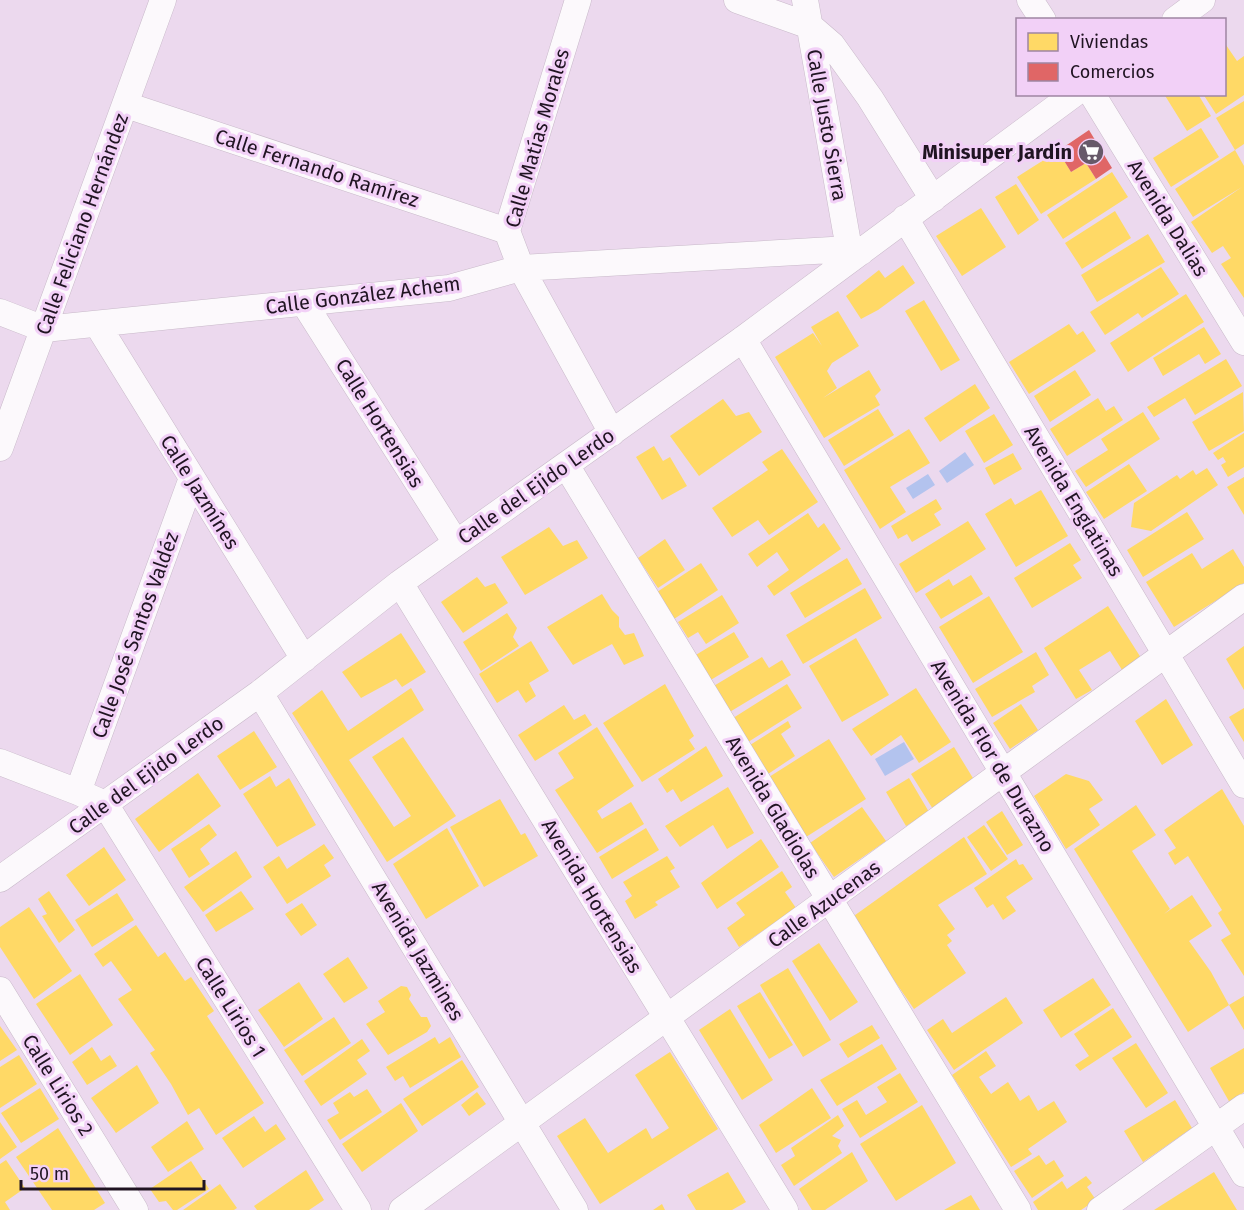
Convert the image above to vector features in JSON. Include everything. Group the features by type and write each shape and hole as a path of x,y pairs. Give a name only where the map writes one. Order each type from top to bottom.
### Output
{"street":[{"name":"Calle Feliciano Hernández","path":"0,448 163,0"},
{"name":"Calle Matías Morales","path":"578,0 507,231 521,268 612,433"},
{"path":"737,0 810,26 832,45 870,98 933,199"},
{"name":"Calle Justo Sierra","path":"805,0 855,251"},
{"path":"1030,0 1042,18"},
{"path":"1178,18 1202,0"},
{"name":"Calle del Ejido Lerdo","path":"0,879 260,693 400,583 743,339 855,251 933,199 1071,96"},
{"name":"Avenida Dalias","path":"1093,96 1244,342"},
{"name":"Calle Fernando Ramírez","path":"126,105 507,231"},
{"name":"Avenida Englatinas","path":"905,218 1244,785"},
{"name":"Calle González Achem","path":"44,329 449,288 521,268 855,251"},
{"name":"Calle Hortensias","path":"304,303 456,543"},
{"path":"0,312 44,329"},
{"name":"Calle Jazmínes","path":"97,324 304,659"},
{"name":"Avenida Flor de Durazno","path":"743,339 1244,1174"},
{"name":"Avenida Gladiolas","path":"566,465 1017,1210"},
{"name":"Calle José Santos Valdéz","path":"78,792 192,478"},
{"name":"Avenida Hortensias","path":"400,583 784,1210"},
{"name":"Calle Azucenas","path":"402,1210 1244,597"},
{"name":"Avenida Jazmines","path":"260,693 575,1210"},
{"path":"0,762 105,804"},
{"name":"Calle Lirios 1","path":"105,804 358,1210"},
{"name":"Calle Lirios 2","path":"0,990 135,1210"},
{"path":"1100,1210 1244,1107"}],"water":[{"path":"965,452 974,465 947,483 939,471"},
{"path":"928,474 935,485 913,499 906,488"},
{"path":"904,742 914,759 885,776 875,759"}],"building: Viviendas":[{"path":"1226,45 1237,61 1244,56 1244,95 1216,114 1204,96 1226,96"},
{"path":"1165,96 1199,96 1211,116 1187,131"},
{"path":"1244,101 1244,144 1235,150 1216,118"},
{"path":"1201,128 1219,157 1171,187 1153,158"},
{"path":"1235,150 1244,166 1244,298 1221,264 1231,258 1223,246 1212,253 1191,222 1242,187 1193,217 1175,189"},
{"path":"1058,151 1071,172 1086,163 1096,179 1041,214 1017,177"},
{"path":"1112,172 1128,197 1063,239 1047,215"},
{"path":"1016,184 1039,220 1018,235 995,197"},
{"path":"981,208 1006,247 962,276 936,236"},
{"path":"1115,211 1131,238 1082,269 1065,243"},
{"path":"1148,234 1165,262 1097,302 1081,275"},
{"path":"903,265 915,283 878,310 861,319 846,296 879,270 885,278"},
{"path":"1161,267 1179,294 1142,318 1138,313 1105,335 1090,312"},
{"path":"1186,294 1204,322 1128,372 1110,343"},
{"path":"924,300 960,360 941,371 905,311"},
{"path":"838,311 859,346 832,363 827,371 837,388 823,398 869,370 881,390 875,396 880,405 824,438 775,357 813,333 822,346 811,327"},
{"path":"1069,324 1077,335 1083,331 1096,351 1029,394 1009,362"},
{"path":"1204,327 1221,354 1205,364 1199,354 1163,376 1153,358"},
{"path":"1226,359 1242,386 1195,415 1185,398 1154,417 1147,407"},
{"path":"1075,370 1091,395 1050,422 1034,396"},
{"path":"975,384 990,408 940,442 924,418"},
{"path":"1243,392 1244,431 1209,451 1192,422"},
{"path":"1098,398 1106,411 1114,406 1123,420 1067,456 1050,429"},
{"path":"723,399 736,416 749,412 762,432 699,476 670,436"},
{"path":"878,409 894,435 844,466 828,440"},
{"path":"1143,412 1160,439 1086,487 1075,471 1108,450 1101,439"},
{"path":"994,414 1013,445 984,463 965,431"},
{"path":"909,429 930,463 890,487 906,512 880,529 844,470"},
{"path":"1244,433 1244,467 1228,477 1221,465 1226,462 1223,457 1218,460 1213,453"},
{"path":"654,446 663,461 670,457 687,486 662,500 636,457"},
{"path":"782,449 818,502 769,535 758,520 732,537 712,508 768,470 762,462"},
{"path":"1013,453 1022,469 994,485 985,468"},
{"path":"1129,464 1147,491 1104,519 1086,492"},
{"path":"1207,468 1218,485 1151,531 1131,527 1134,503 1177,475 1180,479 1193,470 1196,475"},
{"path":"1244,477 1244,515 1227,487"},
{"path":"1041,490 1068,536 1016,567 985,514 1011,498 1015,505"},
{"path":"936,499 942,509 934,514 941,525 912,542 907,534 898,539 891,526"},
{"path":"1187,512 1204,539 1143,577 1127,550"},
{"path":"808,513 818,528 824,523 841,549 774,596 767,586 789,570 777,552 757,567 748,554"},
{"path":"968,521 986,549 916,593 899,564"},
{"path":"549,527 563,546 577,540 588,558 525,595 501,557"},
{"path":"665,539 685,570 658,588 638,558"},
{"path":"1070,543 1081,560 1073,565 1082,578 1032,608 1014,578"},
{"path":"1233,549 1244,567 1244,583 1174,627 1146,582 1192,553 1202,569"},
{"path":"847,558 862,584 805,618 790,593"},
{"path":"701,563 718,590 674,619 657,592"},
{"path":"971,575 983,594 941,619 925,594 949,579 953,586"},
{"path":"477,577 485,587 495,583 508,603 463,633 441,602"},
{"path":"865,588 882,618 803,664 786,635"},
{"path":"602,594 619,617 619,627 625,635 634,633 644,656 624,665 612,644 573,665 547,627"},
{"path":"722,595 739,623 706,644 698,632 688,638 678,622"},
{"path":"989,596 1023,652 973,683 939,627"},
{"path":"1108,606 1143,661 1124,673 1110,651 1079,670 1092,690 1076,699 1044,648"},
{"path":"507,613 517,628 513,637 519,646 481,671 463,642"},
{"path":"734,632 749,657 709,681 694,656"},
{"path":"401,633 426,672 402,687 396,679 361,698 342,672"},
{"path":"856,638 889,695 842,722 809,666"},
{"path":"531,641 549,671 529,683 536,696 526,703 518,690 497,703 479,674"},
{"path":"1244,646 1244,690 1226,659"},
{"path":"1036,652 1049,675 1032,686 1035,692 992,717 975,689"},
{"path":"762,657 769,668 782,660 791,675 728,713 712,687"},
{"path":"665,684 694,736 689,740 695,749 642,782 603,723"},
{"path":"787,684 802,708 745,744 730,720"},
{"path":"411,688 424,710 349,760 394,827 411,816 372,757 403,737 456,816 387,862 292,713 322,690 348,731"},
{"path":"916,688 951,742 919,763 901,735 871,756 852,729"},
{"path":"1166,699 1193,745 1162,765 1135,721"},
{"path":"1021,704 1038,730 1010,749 993,723"},
{"path":"564,705 574,720 585,714 592,725 535,761 518,735"},
{"path":"1244,708 1244,742 1229,717"},
{"path":"788,721 791,727 781,734 795,756 768,774 750,745"},
{"path":"597,727 634,786 597,811 602,819 631,802 644,824 597,853 555,790 574,778 558,753"},
{"path":"254,731 277,767 240,790 217,756"},
{"path":"829,739 866,799 806,837 769,777"},
{"path":"706,746 723,776 681,802 673,789 667,793 658,779"},
{"path":"954,747 979,788 936,814 911,774"},
{"path":"198,773 221,806 159,852 135,819"},
{"path":"1066,774 1089,781 1103,800 1089,809 1100,825 1066,849 1034,796"},
{"path":"270,776 276,787 289,778 316,825 277,847 243,794"},
{"path":"909,778 929,812 906,826 886,792"},
{"path":"728,787 754,833 727,849 713,825 680,847 665,826"},
{"path":"1222,789 1244,826 1244,976 1221,940 1231,934 1218,913 1222,910 1188,856 1175,865 1168,853 1176,848 1164,830"},
{"path":"500,799 521,835 525,833 538,856 484,887 450,827"},
{"path":"1136,805 1156,835 1132,851 1170,909 1164,914 1192,895 1212,926 1189,941 1211,972 1229,1005 1188,1032 1074,849"},
{"path":"862,807 886,841 834,877 810,843"},
{"path":"1002,811 1023,845 1007,855 986,822"},
{"path":"209,824 217,835 200,849 210,864 189,878 171,849"},
{"path":"984,825 1008,859 991,871 967,837"},
{"path":"447,828 479,886 426,919 393,864"},
{"path":"646,828 659,850 612,879 599,857"},
{"path":"964,837 987,874 938,905 955,929 947,935 952,941 947,945 966,973 914,1009 851,918"},
{"path":"761,839 779,867 717,909 701,883"},
{"path":"324,844 334,858 324,865 331,876 287,904 263,867 279,856 287,869"},
{"path":"104,847 126,880 89,906 66,875"},
{"path":"236,851 252,877 203,912 184,887"},
{"path":"667,856 675,868 670,871 680,887 655,902 658,905 635,919 625,901 632,896 623,882"},
{"path":"1016,859 1019,865 1023,864 1033,879 1006,897 1016,911 1003,920 993,904 987,908 974,888"},
{"path":"782,871 792,887 785,892 796,908 739,947 727,928 745,915 736,903"},
{"path":"49,891 75,930 59,943 42,916 47,914 38,899"},
{"path":"241,891 254,909 216,932 205,915"},
{"path":"117,893 134,920 92,947 75,920"},
{"path":"302,903 317,925 301,936 285,914"},
{"path":"29,907 72,971 34,999 0,947 0,927"},
{"path":"136,925 158,957 165,952 185,981 191,977 214,1011 207,1016 264,1103 216,1135 199,1108 188,1115 150,1053 155,1050 118,999 132,990 111,961 103,967 94,954"},
{"path":"819,943 858,1002 830,1021 792,961"},
{"path":"348,957 368,988 344,1003 323,974"},
{"path":"788,968 831,1040 803,1057 760,985"},
{"path":"80,974 113,1025 70,1055 36,1004"},
{"path":"1093,978 1111,1005 1061,1038 1043,1010"},
{"path":"299,982 323,1019 284,1047 258,1010"},
{"path":"401,986 407,987 411,995 409,999 421,1017 427,1017 431,1026 427,1032 388,1055 366,1024 385,1012 378,1001"},
{"path":"760,992 793,1045 769,1059 737,1006"},
{"path":"1244,996 1244,1030 1229,1005"},
{"path":"1006,997 1023,1023 954,1070 927,1030 943,1019 952,1033"},
{"path":"1113,1008 1132,1037 1080,1071 1075,1065 1089,1056 1074,1034"},
{"path":"730,1009 773,1080 742,1100 699,1030"},
{"path":"334,1017 351,1043 302,1076 284,1050"},
{"path":"872,1025 880,1038 848,1058 839,1044"},
{"path":"0,1026 17,1050 0,1061"},
{"path":"435,1037 439,1044 450,1037 461,1057 410,1088 403,1076 395,1081 386,1067"},
{"path":"362,1039 370,1051 357,1060 367,1074 321,1106 304,1081"},
{"path":"1136,1043 1168,1093 1146,1108 1112,1058"},
{"path":"882,1044 897,1069 837,1106 820,1080"},
{"path":"92,1047 101,1061 110,1055 117,1066 87,1085 72,1062"},
{"path":"1244,1048 1244,1092 1230,1103 1210,1068"},
{"path":"986,1051 996,1066 979,1077 991,1094 1008,1082 1020,1101 1029,1095 1038,1111 1054,1101 1067,1122 1028,1149 1032,1154 1011,1167 952,1075"},
{"path":"670,1052 718,1129 600,1204 557,1136 585,1118 608,1153 646,1128 652,1139 669,1128 635,1075"},
{"path":"19,1055 37,1084 0,1108 0,1067"},
{"path":"462,1060 479,1087 422,1126 403,1099"},
{"path":"137,1065 159,1103 116,1133 91,1098"},
{"path":"900,1073 918,1102 860,1138 842,1109 857,1100 866,1115 887,1102 877,1087"},
{"path":"40,1088 59,1119 21,1143 1,1113"},
{"path":"812,1088 831,1118 776,1153 759,1125"},
{"path":"367,1089 382,1112 340,1140 327,1120 339,1113 333,1103 350,1092 354,1097"},
{"path":"477,1092 486,1104 469,1116 461,1105"},
{"path":"1175,1100 1192,1128 1143,1162 1124,1131"},
{"path":"401,1103 418,1131 362,1172 342,1144"},
{"path":"922,1105 956,1163 896,1201 860,1144"},
{"path":"838,1115 844,1126 832,1136 841,1140 838,1146 842,1153 794,1186 781,1165 795,1156 791,1148"},
{"path":"254,1116 265,1132 276,1124 286,1139 243,1168 222,1138"},
{"path":"187,1121 204,1149 168,1172 151,1147"},
{"path":"0,1122 17,1147 0,1159"},
{"path":"58,1128 105,1203 94,1210 52,1210 16,1157"},
{"path":"852,1152 868,1181 825,1210 812,1210 799,1189"},
{"path":"1039,1155 1046,1165 1054,1160 1064,1176 1032,1198 1014,1171"},
{"path":"6,1160 25,1188 5,1202 10,1210 0,1210 0,1164"},
{"path":"191,1161 209,1189 177,1210 173,1210 166,1201 159,1202 150,1189"},
{"path":"306,1170 324,1200 309,1210 257,1210 254,1206"},
{"path":"728,1172 746,1202 732,1210 696,1210 687,1195"},
{"path":"1214,1172 1237,1210 1154,1210"},
{"path":"1086,1176 1092,1183 1087,1187 1096,1200 1081,1210 1038,1210 1033,1202 1062,1181 1067,1189"},
{"path":"220,1184 237,1208 234,1210 183,1210"},
{"path":"971,1195 980,1210 944,1210"},
{"path":"662,1204 665,1210 653,1210"}],"building: Comercios":[{"name":"Minisuper Jardín","path":"1089,130 1112,168 1096,179 1086,163 1071,172 1058,151"}],"place":[{"name":"Minisuper Jardín","path":"1091,152"}]}
